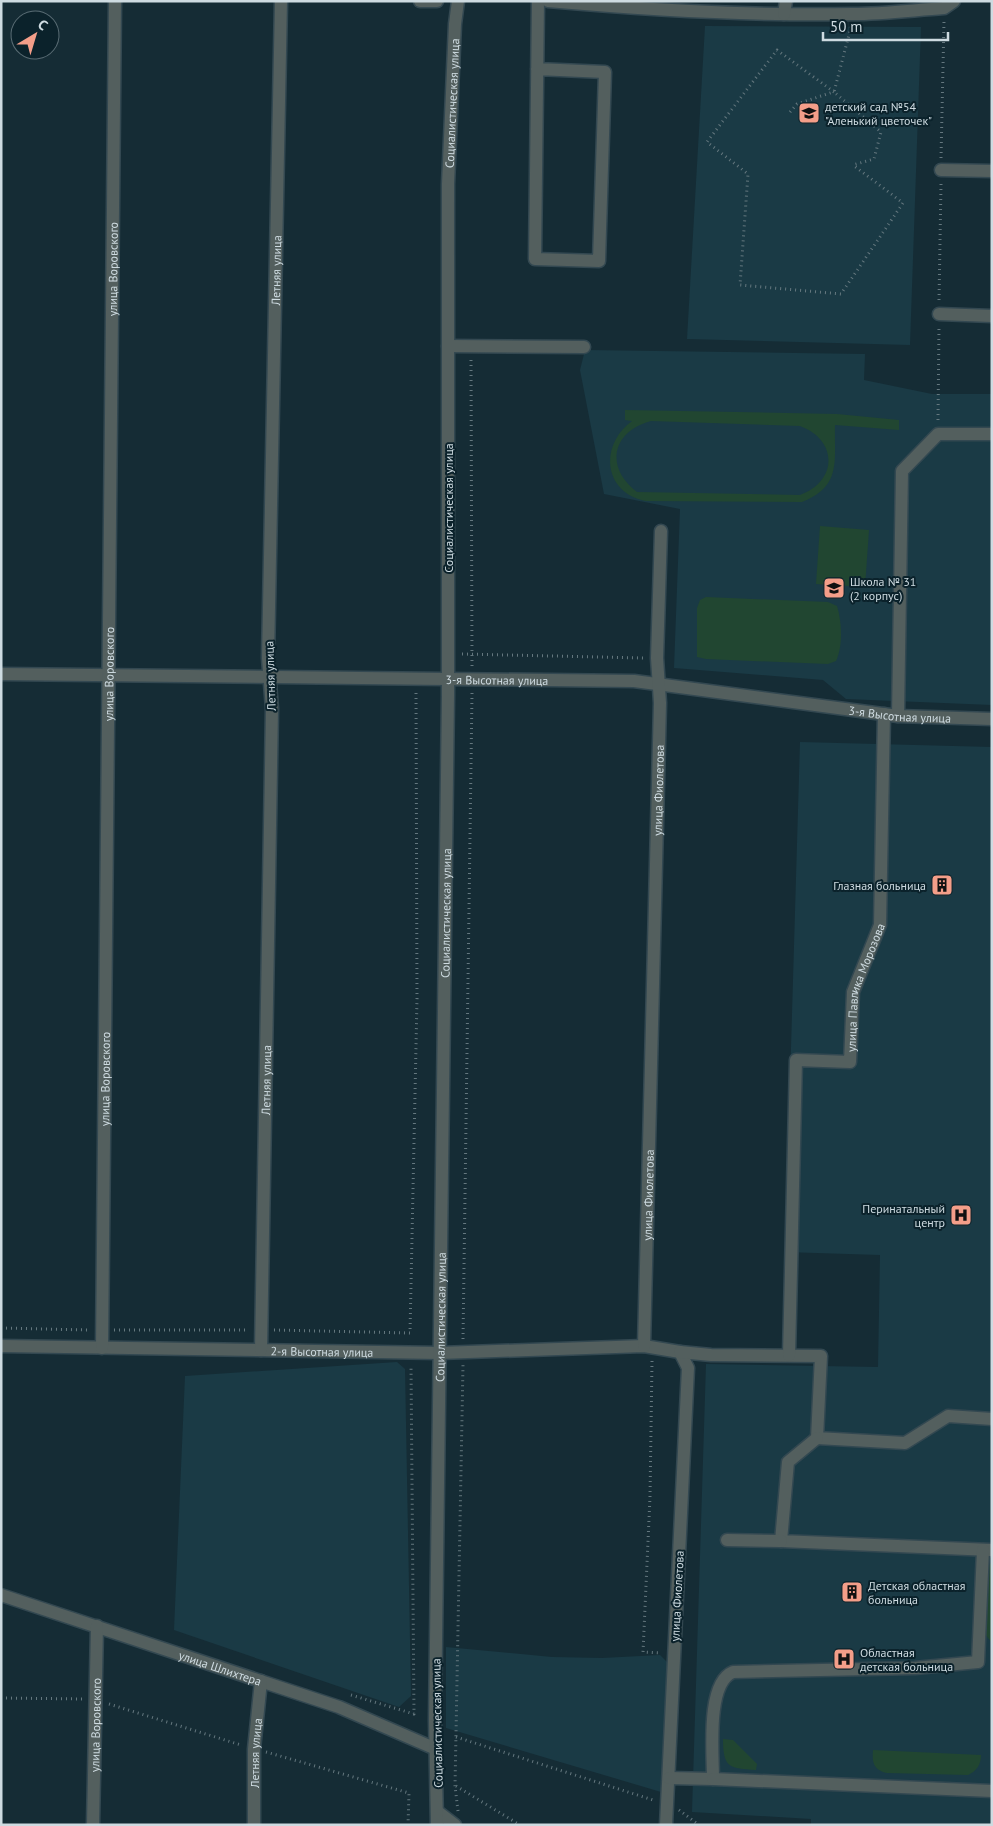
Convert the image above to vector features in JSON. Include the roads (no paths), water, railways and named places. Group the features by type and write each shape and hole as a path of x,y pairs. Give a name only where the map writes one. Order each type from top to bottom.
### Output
{"street":[{"name":"улица Воровского","path":"102,1348 115,1"},
{"name":"Летняя улица","path":"261,1350 272,709 270,679 274,351 281,1"},
{"path":"420,1 437,1"},
{"name":"Социалистическая улица","path":"438,1818 436,1749 448,680 446,653 448,184 455,24 458,1"},
{"path":"537,69 606,72 599,261 535,259 537,69 538,1"},
{"path":"548,1 625,8 784,14 855,14 949,4"},
{"path":"784,14 786,1"},
{"path":"941,170 992,171"},
{"path":"939,314 992,316"},
{"path":"448,346 584,346"},
{"path":"898,716 902,471 938,434 992,434"},
{"name":"улица Фиолетова","path":"648,1347 660,703 657,658 661,531"},
{"name":"3-я Высотная улица","path":"1,674 658,683 898,716 992,719"},
{"name":"улица Павлика Морозова","path":"789,1355 796,1060 850,1062 853,992 880,925 884,714"},
{"name":"2-я Высотная улица","path":"1,1346 410,1353 648,1347"},
{"path":"648,1347 711,1355 821,1356 817,1438"},
{"name":"улица Фиолетова","path":"666,1825 688,1368 680,1352"},
{"path":"781,1541 788,1462 817,1438 904,1443 948,1416 992,1418"},
{"path":"727,1540 988,1550 978,1662"},
{"name":"улица Шлихтера","path":"1,1595 339,1707 436,1749"},
{"name":"улица Воровского","path":"93,1825 97,1626"},
{"path":"713,1779 714,1701 726,1674 733,1672 915,1668 992,1660"},
{"name":"Летняя улица","path":"254,1825 254,1749 261,1681"},
{"path":"669,1778 992,1791"},
{"path":"438,1818 457,1821"}],"place":[{"name":"детский сад №54 \"Аленький цветочек\"","path":"809,113"},
{"name":"Школа № 31 (2 корпус)","path":"834,588"},
{"name":"Глазная больница","path":"942,885"},
{"name":"Перинатальный центр","path":"961,1215"},
{"name":"Детская областная больница","path":"852,1592"},
{"name":"Областная детская больница","path":"844,1659"}]}
